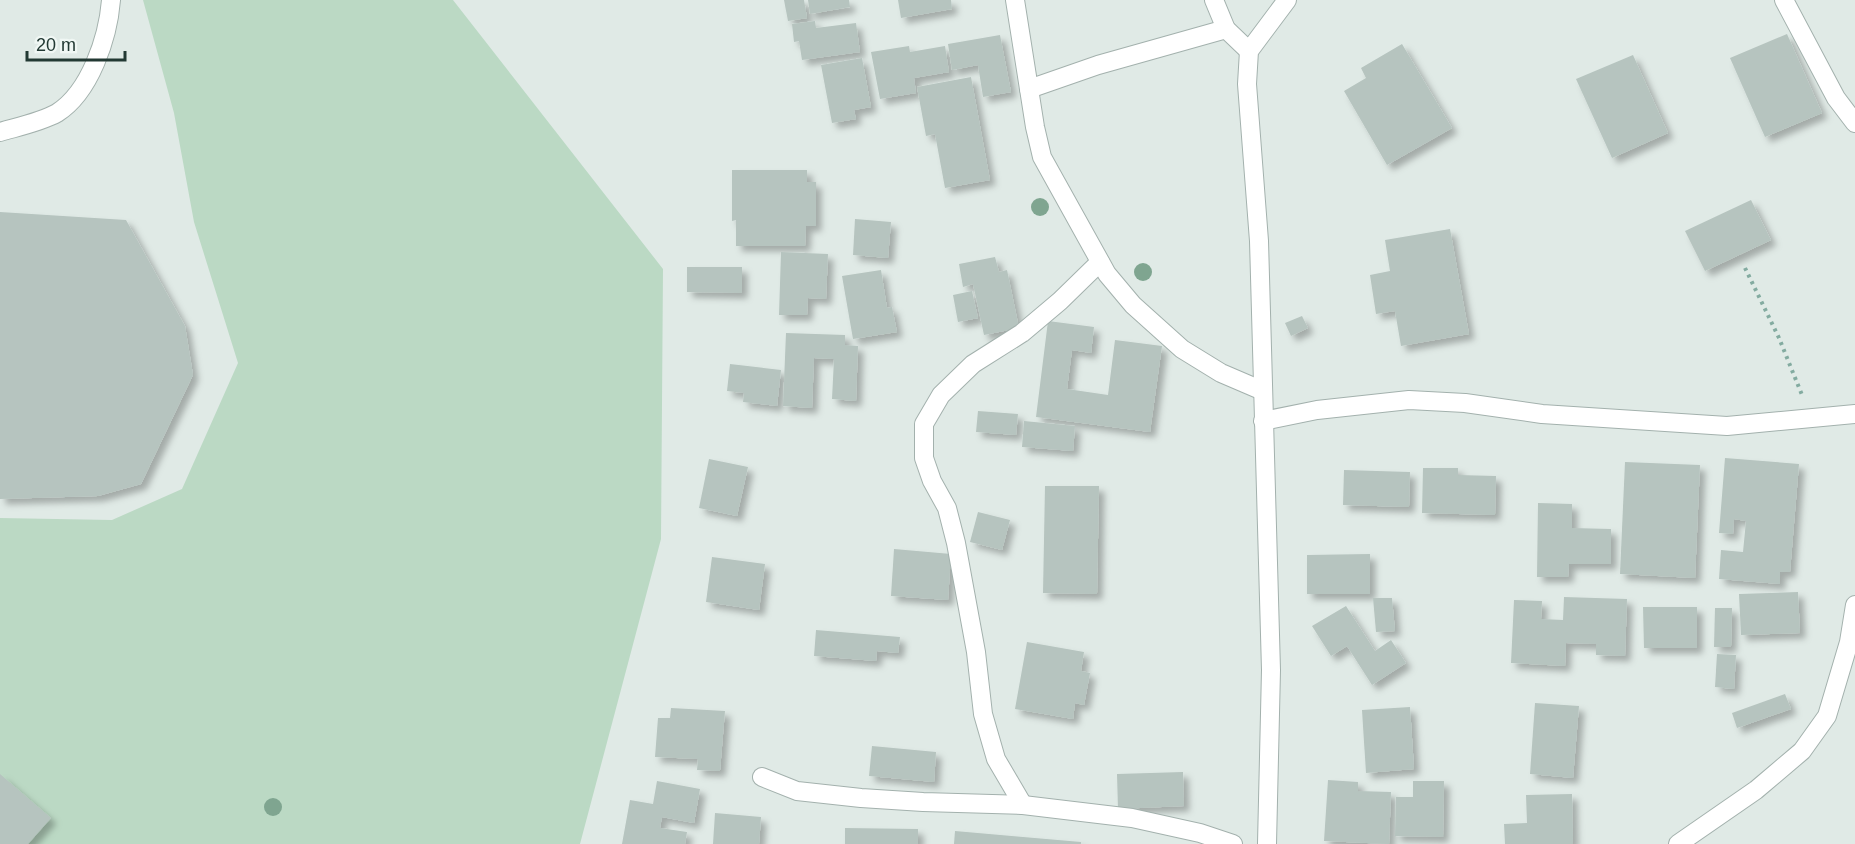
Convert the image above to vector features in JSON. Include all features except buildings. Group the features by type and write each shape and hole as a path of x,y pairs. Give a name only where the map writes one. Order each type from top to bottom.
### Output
{"street":[{"path":"0,132 54,114 79,94 104,40 111,0"},
{"path":"1015,0 1042,157 1107,274 1133,306 1182,349 1221,373 1263,391"},
{"path":"1214,0 1226,29 1249,51"},
{"path":"1267,844 1270,670 1263,391 1259,241 1247,84 1249,51 1287,0"},
{"path":"1784,0 1836,98 1855,123"},
{"path":"1029,89 1098,65 1226,29"},
{"path":"1023,805 996,759 983,714 976,652 956,543 947,508 932,481 924,458 924,424 941,395 973,364 1022,333 1060,302 1100,262"},
{"path":"1263,422 1317,410 1409,400 1465,403 1542,414 1727,426 1855,414"},
{"path":"1678,844 1756,790 1802,751 1827,716 1850,642 1855,605"},
{"path":"762,777 797,791 955,804 1023,805 1132,818 1200,833 1233,844"}],"path":[{"path":"1745,268 1779,338 1809,418"}],"green space":[{"path":"143,0 453,0 663,269 661,539 580,844 0,844 0,518 112,520 182,489 238,363 194,222 174,113"}]}
